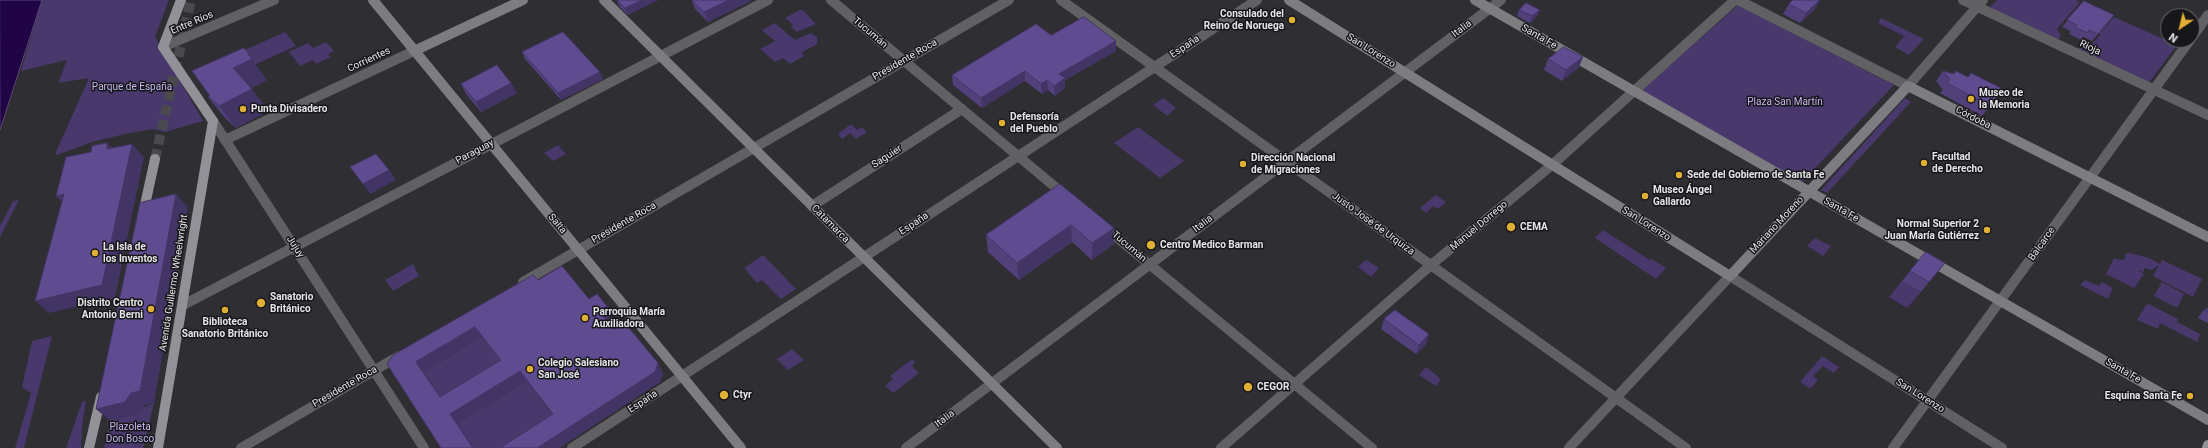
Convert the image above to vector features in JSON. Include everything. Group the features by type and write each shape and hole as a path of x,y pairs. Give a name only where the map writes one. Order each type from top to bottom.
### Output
{"main road":[{"path":"163,47 181,0"},
{"name":"Salta","path":"373,0 741,448"},
{"name":"Corrientes","path":"414,51 523,0"},
{"name":"Catamarca","path":"604,0 1057,448"},
{"name":"San Lorenzo","path":"1289,0 1730,276"},
{"name":"Santa Fe","path":"1475,0 2208,420"},
{"name":"Jujuy","path":"163,47 213,121"},
{"name":"Córdoba","path":"1908,86 2208,237"},
{"name":"Mariano Moreno","path":"1730,276 1908,86"},
{"name":"Avenida Guillermo Wheelwright","path":"158,448 213,121"},
{"path":"142,221 155,159"},
{"path":"89,448 104,386"}],"street":[{"name":"Entre Ríos","path":"163,47 274,0"},
{"name":"Paraguay","path":"183,305 768,0"},
{"name":"Tucumán","path":"830,0 1072,200"},
{"name":"Presidente Roca","path":"516,286 753,147 1009,0"},
{"name":"Justo José de Urquiza","path":"1061,0 1686,448"},
{"name":"España","path":"572,448 1257,0"},
{"name":"Italia","path":"906,448 1501,0"},
{"name":"Manuel Dorrego","path":"1221,448 1431,265 1552,165 1735,0"},
{"name":"Córdoba","path":"1738,0 1908,86"},
{"name":"Rioja","path":"1964,0 1980,3 2208,115"},
{"name":"Mariano Moreno","path":"1908,86 1980,3"},
{"path":"2200,26 2208,15"},
{"name":"Balcarce","path":"1893,448 2001,302 2089,177 2184,48"},
{"name":"Corrientes","path":"225,140 414,51"},
{"name":"Saguier","path":"812,206 962,109"},
{"name":"Jujuy","path":"213,121 424,448"},
{"name":"Tucumán","path":"1095,219 1372,448"},
{"name":"Mariano Moreno","path":"1569,448 1730,276"},
{"name":"San Lorenzo","path":"1730,276 2002,448"},
{"name":"Presidente Roca","path":"241,448 407,351"}],"green space":[{"name":"Parque de España","path":"42,0 169,0 155,37 203,121 165,132 153,129 125,134 92,142 57,155 55,154 89,78 58,83 67,60 21,71"},
{"path":"1997,0 2076,0 2080,2 2057,29 2061,35 2057,41 1988,9"},
{"name":"Plaza San Martín","path":"1738,5 1894,85 1799,185 1645,96 1643,89"},
{"path":"800,10 803,10 816,24 797,32 791,27 793,25 785,18"},
{"path":"2114,17 2160,37 2160,48 2175,48 2148,84 2077,50 2081,45 2091,45 2100,35 2100,32"},
{"path":"1881,18 1924,39 1909,55 1895,47 1904,36 1878,23"},
{"path":"775,23 795,40 811,33 817,37 817,44 801,53 804,56 790,64 783,58 775,62 760,49 775,41 762,30"},
{"path":"285,32 296,46 208,86 198,71"},
{"path":"326,42 334,51 328,54 331,57 316,64 313,60 300,66 289,52 308,43 313,48"},
{"path":"1163,98 1176,108 1167,116 1153,105"},
{"path":"1905,98 1911,102 1827,193 1821,190"},
{"path":"851,124 857,130 862,127 867,132 856,139 850,133 842,139 838,134"},
{"path":"1138,127 1184,161 1160,178 1114,143"},
{"path":"558,145 566,154 553,161 544,153"},
{"path":"1436,195 1446,202 1438,209 1433,206 1426,213 1420,208"},
{"path":"19,200 0,237 0,226 13,201"},
{"path":"1603,230 1650,260 1652,259 1666,268 1656,279 1595,238"},
{"path":"1815,238 1831,246 1823,256 1807,246"},
{"path":"2130,253 2149,258 2160,264 2162,260 2202,279 2193,297 2153,276 2159,265 2152,270 2144,268 2144,272 2138,270 2144,274 2134,288 2106,274 2114,258 2121,260 2125,259 2125,254"},
{"path":"763,255 796,289 781,299 762,280 757,283 744,268"},
{"path":"1366,260 1379,268 1371,277 1358,267"},
{"path":"413,264 419,276 393,291 385,280"},
{"path":"2085,280 2099,286 2102,282 2113,288 2108,299 2080,285"},
{"path":"1902,281 1921,292 1907,308 1889,297"},
{"path":"2162,282 2184,294 2177,308 2154,296"},
{"path":"2149,304 2178,319 2177,322 2200,334 2197,342 2160,323 2158,329 2137,320 2146,305"},
{"path":"52,336 24,448 15,448 31,393 22,387 32,341"},
{"path":"482,337 508,371 448,407 424,372"},
{"path":"792,349 804,360 788,370 777,359"},
{"path":"1822,356 1839,367 1834,373 1823,366 1813,376 1818,380 1810,389 1800,382"},
{"path":"912,359 915,362 912,366 919,373 893,393 885,386 893,379 890,376"},
{"path":"1426,367 1441,379 1436,386 1419,375"},
{"path":"527,381 559,424 522,448 474,448 458,424"},
{"path":"86,401 82,426 81,448 66,448 82,402"},
{"name":"Plazoleta Don Bosco","path":"154,403 143,448 104,448 110,421"}],"shaded area":[{"path":"0,0 42,0 0,130"}],"building":[{"path":"617,0 642,0 625,8"},
{"path":"692,0 729,0 704,12"},
{"path":"1793,0 1820,0 1806,13 1789,4"},
{"path":"2084,1 2114,15 2098,34 2089,30 2087,33 2075,27 2077,25 2067,20"},
{"path":"1526,3 1540,10 1532,16 1519,10"},
{"path":"1084,17 1116,41 1059,74 1065,78 1054,86 1047,80 1041,84 1025,71 981,98 952,75 1036,24 1051,35"},
{"path":"563,32 600,72 558,93 522,52"},
{"path":"1564,47 1583,57 1566,70 1548,59"},
{"path":"244,48 252,59 233,68 252,89 219,106 208,97 210,96 192,71"},
{"path":"497,65 511,83 476,102 461,84"},
{"path":"1943,71 1954,74 1956,71 1968,77 1971,73 2003,89 1990,106 1947,83 1950,80"},
{"name":"La Isla de los Inventos","path":"107,143 107,149 132,144 102,285 35,301 64,194 56,196 66,157 91,152 92,146"},
{"path":"376,154 389,170 363,184 350,167"},
{"path":"1060,184 1114,228 1092,243 1071,225 1017,263 986,235"},
{"path":"176,194 140,391 131,393 125,402 96,409 140,203"},
{"path":"1926,252 1945,263 1929,282 1910,271"},
{"name":"Colegio Salesiano San José","path":"562,266 589,299 597,294 607,306 599,310 614,329 625,323 658,363 655,372 537,448 500,448 553,414 520,371 450,414 473,448 441,448 387,364 393,355 533,275 538,280","holes":["475,327 501,360 440,397 416,362"]},
{"path":"1395,310 1429,334 1419,345 1384,319"}],"tunnel":[{"path":"155,159 191,0"}],"place":[{"name":"Consulado del Reino de Noruega","path":"1292,20"},
{"name":"Museo de la Memoria","path":"1971,99"},
{"name":"Punta Divisadero","path":"243,109"},
{"name":"Defensoría del Pueblo","path":"1002,123"},
{"name":"Facultad de Derecho","path":"1924,163"},
{"name":"Dirección Nacional de Migraciones","path":"1243,164"},
{"name":"Sede del Gobierno de Santa Fe","path":"1679,175"},
{"name":"Museo Ángel Gallardo","path":"1645,196"},
{"name":"CEMA","path":"1511,227"},
{"name":"Normal Superior 2 Juan María Gutiérrez","path":"1987,230"},
{"name":"Centro Medico Barman","path":"1151,245"},
{"name":"La Isla de los Inventos","path":"95,253"},
{"name":"Sanatorio Británico","path":"261,303"},
{"name":"Distrito Centro Antonio Berni","path":"151,309"},
{"name":"Biblioteca Sanatorio Británico","path":"225,310"},
{"name":"Parroquia María Auxiliadora","path":"585,318"},
{"name":"Colegio Salesiano San José","path":"530,369"},
{"name":"CEGOR","path":"1248,387"},
{"name":"Ctyr","path":"724,395"},
{"name":"Esquina Santa Fe","path":"2190,396"}]}
